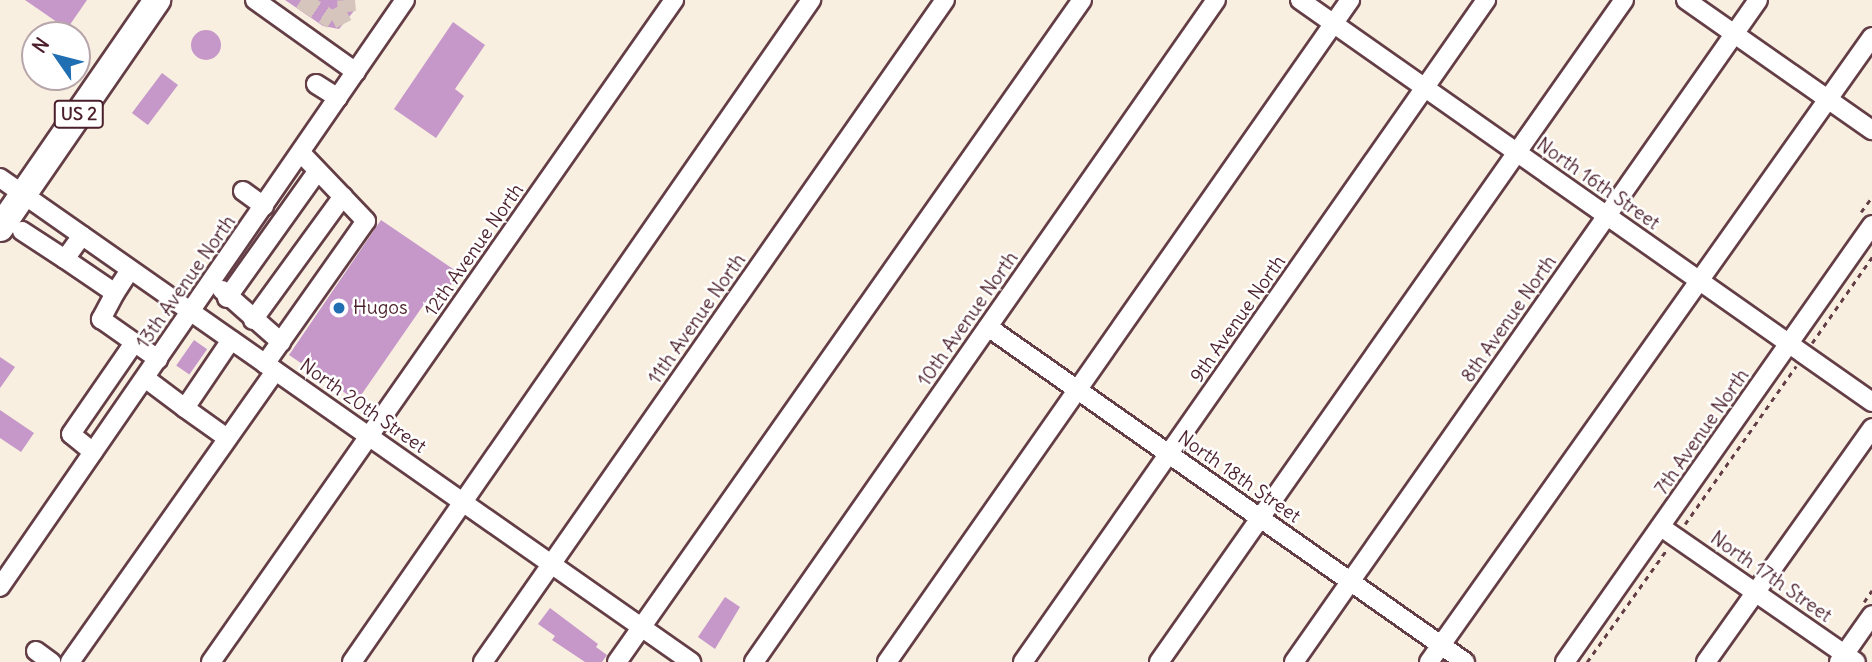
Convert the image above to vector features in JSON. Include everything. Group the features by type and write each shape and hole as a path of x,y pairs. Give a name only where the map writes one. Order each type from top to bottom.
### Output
{"highway":[{"name":"US 2","path":"11,229 8,189 137,0"},
{"name":"US 2","path":"8,189 157,0"}],"street":[{"path":"255,0 356,72"},
{"name":"13th Avenue North","path":"0,587 405,0"},
{"name":"12th Avenue North","path":"211,662 674,0"},
{"path":"352,662 811,0"},
{"name":"11th Avenue North","path":"483,662 945,0"},
{"path":"617,662 1082,0"},
{"name":"10th Avenue North","path":"754,662 1216,0"},
{"name":"North 16th Street","path":"1300,0 1872,402"},
{"path":"887,662 1350,0"},
{"name":"9th Avenue North","path":"1023,662 1486,0"},
{"path":"1159,662 1624,0"},
{"path":"1686,0 1872,130"},
{"name":"8th Avenue North","path":"1294,662 1758,0"},
{"path":"1429,662 1872,37"},
{"path":"316,84 338,99"},
{"path":"70,662 227,439 270,367 281,342 366,221 301,153"},
{"path":"227,298 317,172"},
{"name":"North 20th Street","path":"8,189 82,236 691,662"},
{"path":"243,191 264,206"},
{"path":"253,320 342,196"},
{"name":"7th Avenue North","path":"1565,662 1668,532 1797,349 1872,225"},
{"path":"11,229 65,259 115,293"},
{"path":"65,259 82,236"},
{"path":"130,270 101,319 158,359"},
{"path":"214,278 227,298 281,342"},
{"name":"North 18th Street","path":"988,327 1465,662"},
{"path":"185,408 231,341"},
{"path":"93,452 71,434 134,343"},
{"path":"145,378 227,439"},
{"path":"103,389 126,405"},
{"path":"1706,662 1872,428"},
{"name":"North 17th Street","path":"1668,532 1846,659"},
{"path":"1846,659 1872,615"}],"path":[{"path":"1587,662 1668,532 1797,349 1872,257"}],"building":[{"path":"25,0 87,0 73,21 55,21"},
{"path":"285,0 354,0 354,11 339,29 323,26"},
{"path":"453,22 485,45 455,89 464,96 436,138 394,109"},
{"path":"206,30 217,34 221,45 217,56 206,60 195,56 191,45 195,34"},
{"path":"162,73 178,85 148,125 132,113"},
{"path":"381,220 459,273 439,303 429,297 357,401 289,355"},
{"path":"194,340 207,349 189,375 176,365"},
{"path":"0,357 15,367 0,388"},
{"path":"0,410 34,433 21,452 0,438"},
{"path":"725,597 740,607 715,649 698,637"},
{"path":"550,608 598,644 596,647 607,655 602,662 585,662 552,640 555,636 538,624"}],"tunnel":[{"path":"301,0 332,20 347,12 346,0"}],"place":[{"name":"Hugos","path":"339,308"}]}
